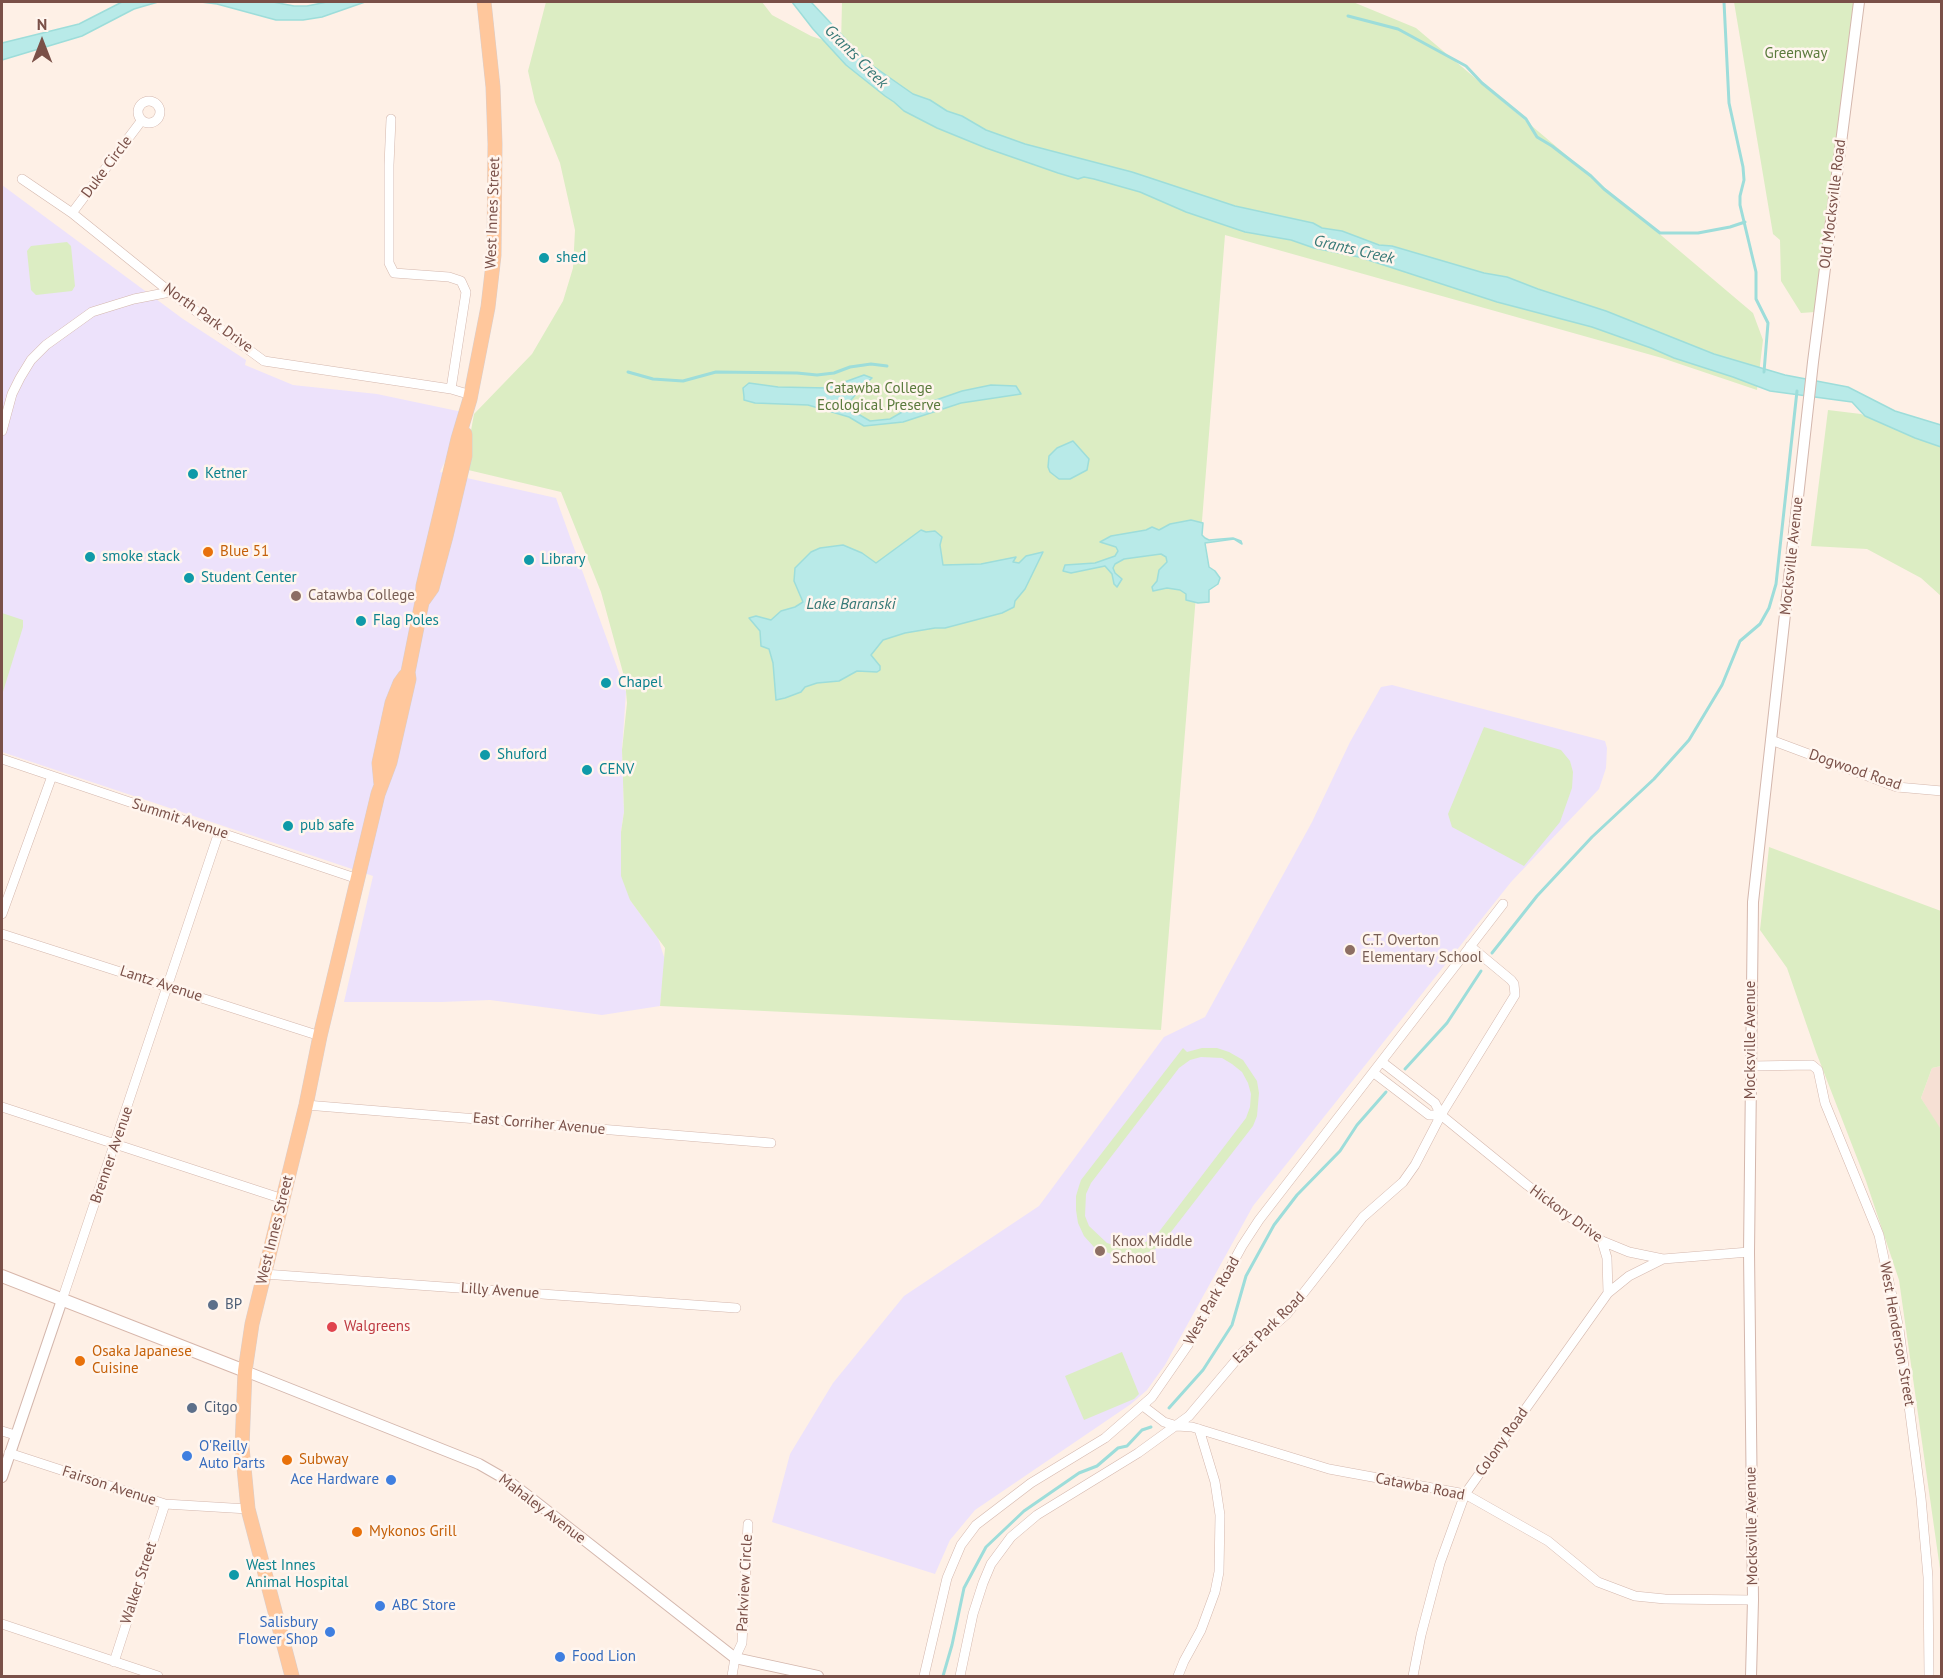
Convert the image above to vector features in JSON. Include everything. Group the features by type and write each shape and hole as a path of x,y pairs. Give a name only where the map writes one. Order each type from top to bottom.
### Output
{"main road":[{"name":"West Innes Street","path":"289,1676 248,1509 242,1447 245,1371 252,1324 306,1105 320,1036 381,786 390,762 409,679 408,672 422,602 432,588 465,456 464,423 488,307 494,255 493,87 484,2"},
{"path":"2,1276 245,1371"}],"street":[{"name":"Old Mocksville Road","path":"1808,406 1859,2"},
{"path":"391,118 389,263 394,273 449,277 461,281 465,292 451,389"},
{"name":"Duke Circle","path":"72,213 142,120"},
{"name":"North Park Drive","path":"22,179 72,213 170,292 264,361 451,389 471,395"},
{"path":"2,431 12,394 20,378 31,360 46,345 92,312 134,299 170,292"},
{"name":"Mocksville Avenue","path":"1751,1677 1753,1600 1749,1252 1753,902 1808,406"},
{"name":"Dogwood Road","path":"1771,740 1897,787 1941,790"},
{"name":"Summit Avenue","path":"2,759 358,879"},
{"path":"2,914 52,776"},
{"name":"Brenner Avenue","path":"2,1477 169,987 219,832"},
{"name":"West Park Road","path":"924,1677 946,1578 961,1545 976,1525 1031,1483 1105,1438 1143,1406 1164,1381 1188,1345 1242,1246 1259,1220 1503,904"},
{"name":"Lantz Avenue","path":"2,934 320,1036"},
{"name":"East Park Road","path":"960,1677 973,1614 984,1583 991,1564 1011,1537 1037,1515 1138,1453 1189,1416 1243,1352 1287,1314 1363,1217 1403,1182 1415,1166 1441,1115 1515,995 1514,984 1511,980 1470,946"},
{"name":"Hickory Drive","path":"1382,1062 1435,1103 1441,1115 1527,1185 1602,1241 1629,1252 1663,1258 1749,1252"},
{"name":"West Henderson Street","path":"1751,1066 1812,1065 1818,1070 1825,1103 1879,1235 1899,1329 1922,1498 1928,1577 1929,1677"},
{"name":"Hickory Drive","path":"1374,1073 1429,1115 1441,1115"},
{"name":"East Corriher Avenue","path":"306,1105 771,1143"},
{"path":"2,1107 283,1199"},
{"path":"1602,1241 1607,1258 1608,1293"},
{"name":"Colony Road","path":"1413,1677 1421,1635 1440,1563 1465,1494 1608,1293 1629,1276 1663,1258"},
{"name":"Lilly Avenue","path":"264,1274 736,1308"},
{"name":"Mahaley Avenue","path":"245,1371 479,1464 507,1480 735,1658 818,1677"},
{"name":"Catawba Road","path":"1143,1406 1164,1422 1199,1429 1329,1469 1465,1494 1548,1541 1598,1582 1635,1596 1665,1599 1753,1600"},
{"path":"1178,1677 1201,1630 1215,1592 1219,1572 1220,1515 1215,1482 1199,1429"},
{"path":"2,1431 15,1435"},
{"name":"Fairson Avenue","path":"9,1453 165,1504 248,1509"},
{"name":"Walker Street","path":"114,1662 165,1504"},
{"name":"Parkview Circle","path":"732,1677 735,1658 742,1643 748,1524"},
{"path":"2,1624 158,1677"}],"shaded area":[{"name":"Catawba College","path":"2,185 183,319 246,360 245,365 293,385 377,394 467,413 440,472 556,498 626,692 622,750 624,812 621,832 630,900 658,938 665,960 660,1006 602,1015 490,1000 344,1002 373,876 2,752"},
{"path":"1392,685 1605,741 1606,768 1599,789 1511,882 1253,1206 1165,1365 1147,1390 1131,1404 975,1510 950,1540 935,1574 772,1522 790,1454 833,1383 904,1296 1039,1206 1164,1037 1205,1017 1312,822 1350,742 1381,687"},
{"path":"1941,1066 1941,1131 1921,1098 1932,1068"}],"green space":[{"name":"Catawba College Ecological Preserve","path":"546,2 762,2 772,15 811,36 841,46 842,2 1353,2 1416,28 1753,313 1763,340 1757,390 1662,358 1225,235 1161,1030 660,1006 665,948 630,900 621,876 621,832 624,812 622,750 627,703 625,680 601,592 561,492 464,469 474,414 532,354 563,301 573,268 575,230 560,163 535,102 528,71"},
{"name":"Greenway","path":"1734,2 1856,2 1815,312 1801,313 1781,281 1780,240 1773,234"},
{"path":"67,242 71,246 75,286 72,291 36,295 31,290 27,251 31,246"},
{"path":"1828,410 1861,414 1941,447 1941,596 1921,578 1867,549 1811,546"},
{"path":"2,613 23,620 23,627 2,695"},
{"path":"1484,727 1561,750 1570,761 1573,772 1572,788 1560,822 1524,866 1452,827 1448,814"},
{"path":"1769,847 1941,911 1941,1066 1932,1068 1921,1098 1942,1131 1941,1576 1899,1280 1866,1181 1816,1052 1787,968 1760,930"},
{"path":"1183,1048 1187,1052 1202,1048 1217,1048 1229,1052 1243,1060 1257,1081 1259,1093 1257,1116 1253,1126 1164,1241 1154,1250 1141,1255 1116,1256 1094,1247 1084,1236 1078,1223 1076,1196 1081,1180","holes":["1201,1057 1222,1058 1242,1072 1248,1083 1251,1094 1246,1118 1155,1237 1136,1247 1123,1248 1107,1243 1089,1226 1085,1216 1086,1194 1091,1183 1179,1068 1190,1060"]},
{"path":"1122,1352 1139,1394 1134,1399 1084,1420 1065,1376"}],"water":[{"path":"122,2 158,2 134,9 82,36 2,60 2,43 79,24"},
{"path":"201,2 273,2 307,6 327,2 365,2 322,17 276,20"},
{"name":"Grants Creek","path":"792,2 811,2 873,66 913,94 930,100 986,130 1025,144 1132,172 1235,206 1313,223 1322,228 1342,231 1379,245 1392,246 1484,273 1507,277 1606,311 1714,354 1785,375 1848,387 1895,411 1941,425 1941,447 1865,416 1852,402 1770,391 1592,327 1497,302 1359,257 1314,248 1291,240 1245,232 1186,212 1140,192 1094,179 1084,177 1078,179 986,148 937,128 904,111 846,65"},
{"path":"864,375 872,378 851,400 853,411 870,421 890,419 904,411 962,391 991,385 1016,386 1021,394 961,403 903,422 864,426 849,417 808,405 755,403 744,400 743,388 749,383 778,387 828,388"},
{"path":"1073,441 1089,459 1087,470 1070,479 1059,479 1050,472 1049,456 1057,448"},
{"path":"1191,520 1203,523 1202,535 1209,540 1233,538 1241,541 1242,544 1234,539 1205,543 1209,567 1220,578 1218,584 1209,590 1209,602 1198,603 1186,600 1186,594 1180,590 1167,588 1153,591 1152,587 1157,581 1159,570 1167,562 1166,557 1161,554 1124,559 1115,564 1113,568 1115,573 1122,579 1117,587 1112,574 1105,566 1071,573 1063,571 1065,565 1095,563 1115,556 1118,551 1116,547 1100,542 1111,536 1152,527 1159,530 1170,524"},
{"name":"Lake Baranski","path":"921,530 935,531 942,537 940,545 943,565 981,564 1016,557 1013,562 1019,563 1026,556 1043,552 1025,589 1015,601 1014,607 1002,613 945,628 905,633 883,640 871,655 880,666 877,672 857,671 839,681 817,683 805,687 801,692 776,700 773,663 769,649 761,646 760,631 749,618 756,616 771,620 781,611 803,602 794,581 795,568 811,552 820,548 843,545 862,553 876,563"}],"waterway":[{"path":"1724,2 1729,103 1743,167 1744,180 1740,205 1756,272 1756,299 1768,323 1764,372"},
{"path":"1348,16 1398,29 1466,66 1482,83 1526,119 1537,137 1591,176 1660,233 1698,233 1745,222"},
{"path":"628,372 653,379 683,381 716,372 817,375 871,364 887,366"},
{"path":"1492,953 1537,896 1592,837 1654,779 1689,740 1722,685 1740,641 1760,624 1769,608 1776,584 1797,391"},
{"path":"1405,1069 1447,1023 1481,971"},
{"path":"1169,1408 1203,1370 1232,1325 1246,1276 1274,1225 1297,1195 1340,1151 1357,1125 1386,1092"},
{"path":"943,1676 964,1588 986,1547 1024,1511 1079,1473 1097,1466 1118,1448 1127,1446 1142,1430 1151,1427"}],"place":[{"name":"shed","path":"544,258"},
{"name":"Ketner","path":"193,474"},
{"name":"Blue 51","path":"208,552"},
{"name":"smoke stack","path":"90,557"},
{"name":"Library","path":"529,560"},
{"name":"Student Center","path":"189,578"},
{"name":"Catawba College","path":"296,596"},
{"name":"Flag Poles","path":"361,621"},
{"name":"Chapel","path":"606,683"},
{"name":"Shuford","path":"485,755"},
{"name":"CENV","path":"587,770"},
{"name":"pub safe","path":"288,826"},
{"name":"C.T. Overton Elementary School","path":"1350,950"},
{"name":"Knox Middle School","path":"1100,1251"},
{"name":"BP","path":"213,1305"},
{"name":"Walgreens","path":"332,1327"},
{"name":"Osaka Japanese Cuisine","path":"80,1361"},
{"name":"Citgo","path":"192,1408"},
{"name":"O'Reilly Auto Parts","path":"187,1456"},
{"name":"Subway","path":"287,1460"},
{"name":"Ace Hardware","path":"391,1480"},
{"name":"Mykonos Grill","path":"357,1532"},
{"name":"West Innes Animal Hospital","path":"234,1575"},
{"name":"ABC Store","path":"380,1606"},
{"name":"Salisbury Flower Shop","path":"330,1632"},
{"name":"Food Lion","path":"560,1657"}]}
